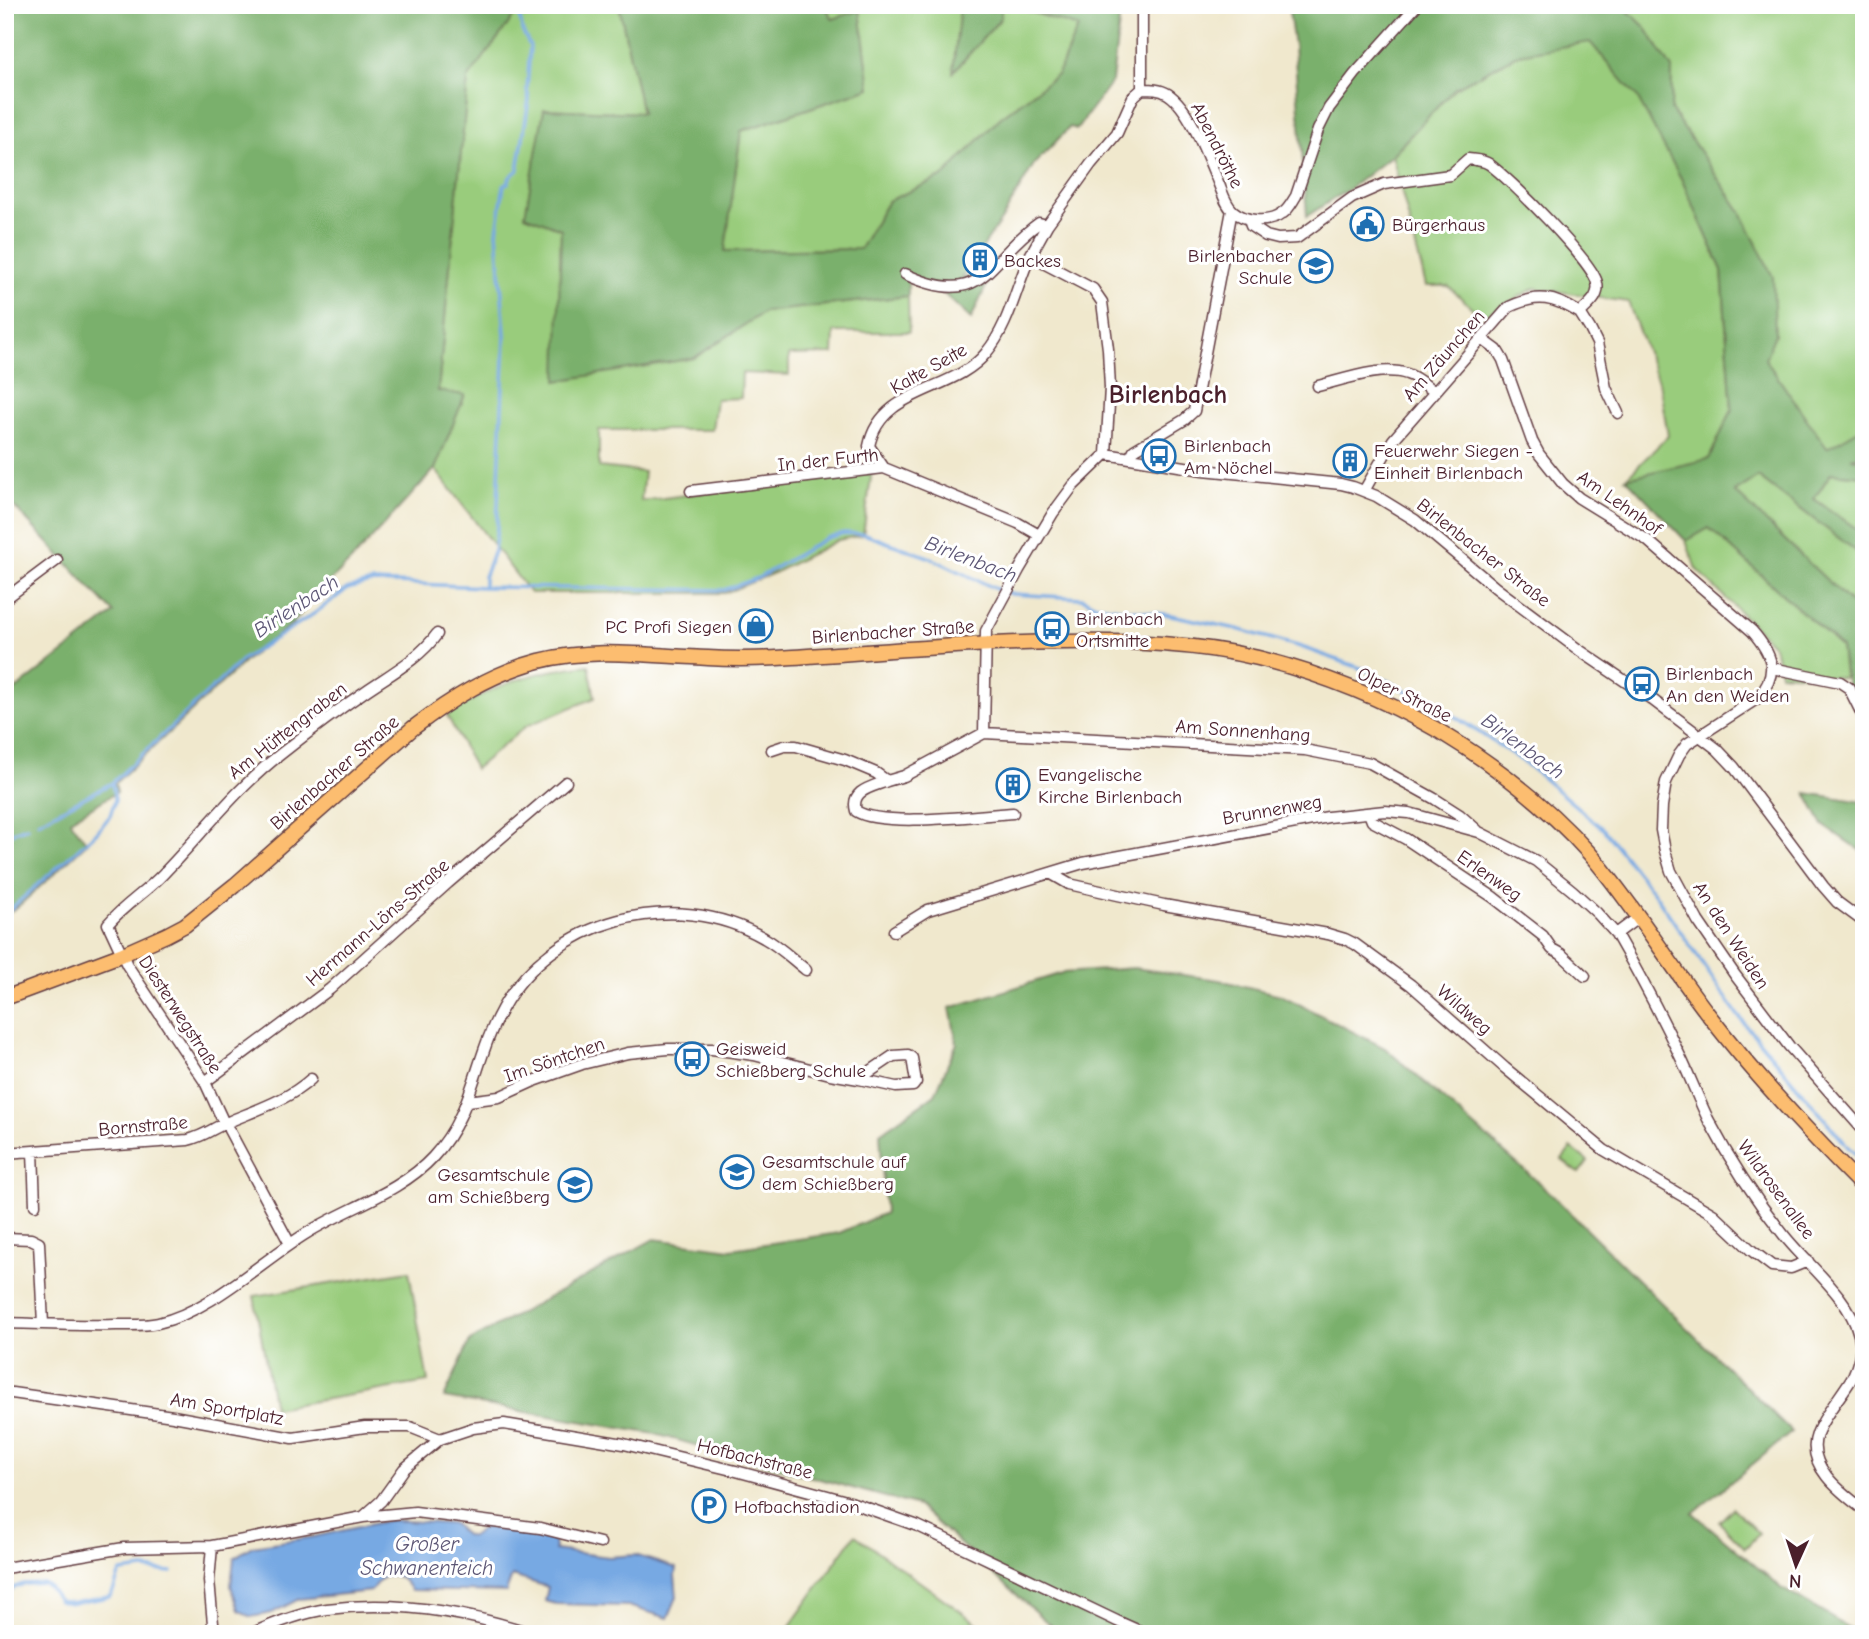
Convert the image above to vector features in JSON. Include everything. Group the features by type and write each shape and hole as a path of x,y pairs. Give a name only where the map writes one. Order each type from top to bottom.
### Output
{"main road":[{"name":"Olper Straße","path":"985,644 1119,641 1255,657 1361,691 1461,744 1534,800 1587,851 1639,917 1710,1017 1754,1071 1799,1122 1864,1188"},
{"name":"Birlenbacher Straße","path":"5,998 123,954 166,935 202,913 413,728 461,693 519,667 541,660 582,654 769,659 985,644"}],"street":[{"path":"1106,454 1111,388 1102,302 1093,289 1030,256 1047,225 1091,164 1117,134 1133,97 1142,89 1142,5"},
{"path":"1249,220 1274,218 1283,214 1290,206 1329,108 1417,5"},
{"name":"Abendröthe","path":"1142,89 1155,89 1168,94 1178,104 1200,141 1224,198 1232,210 1249,220 1251,226 1266,236 1278,239 1297,238 1352,198 1384,184 1450,175 1468,159 1487,162 1536,207 1568,242 1596,279 1595,298 1580,313"},
{"path":"1130,458 1134,450 1194,411 1232,210"},
{"path":"905,274 942,287 964,286 981,279 1028,231 1039,223 1047,225"},
{"name":"Kalte Seite","path":"884,468 869,446 877,424 904,400 962,373 986,354 1004,323 1030,256"},
{"name":"Am Zäunchen","path":"1364,491 1393,440 1509,307 1534,298 1562,302 1580,313"},
{"path":"1580,313 1597,343 1606,387 1618,412"},
{"name":"Am Lehnhof","path":"1482,339 1497,350 1503,360 1532,441 1563,484 1579,498 1647,540 1752,631 1766,648 1772,668"},
{"path":"1318,387 1393,370 1409,374 1435,392"},
{"name":"Birlenbacher Straße","path":"985,644 986,631 1039,535 1073,486 1106,454 1202,470 1341,484 1364,491 1415,520 1496,588 1717,749 1734,767 1823,886 1837,902 1864,922"},
{"name":"In der Furth","path":"691,491 884,468 1018,523 1039,535"},
{"path":"5,599 57,560"},
{"name":"Am Hüttengraben","path":"108,924 164,873 239,789 353,700 426,649 437,634"},
{"path":"985,644 984,733 904,776 862,791 855,798 854,806 856,811 868,816 897,820 1013,813"},
{"path":"1700,735 1758,698 1766,689 1772,668 1840,682 1849,688 1864,718"},
{"name":"Am Sonnenhang","path":"984,733 1305,750 1338,755 1370,763 1435,799 1460,815 1479,832"},
{"name":"An den Weiden","path":"1700,735 1687,744 1679,755 1666,782 1661,830 1671,871 1698,920 1735,975 1788,1046 1864,1131"},
{"path":"772,750 784,746 796,747 845,760 876,773 887,781"},
{"name":"Hermann-Löns-Straße","path":"205,1082 330,989 566,782"},
{"name":"Brunnenweg","path":"894,931 928,910 1083,863 1328,817 1385,811 1409,813 1479,832 1536,861 1581,898 1616,934"},
{"name":"Erlenweg","path":"1369,813 1372,821 1406,839 1493,897 1543,936 1552,949 1585,976"},
{"name":"Wildweg","path":"1050,873 1069,884 1118,895 1345,939 1410,985 1604,1150 1713,1214 1772,1266 1791,1268 1808,1261"},
{"path":"5,1323 98,1326 158,1323 187,1313 215,1297 310,1230 378,1196 419,1170 447,1140 468,1101 487,1038 513,990 540,961 593,928 621,918 684,913 728,922 764,938 806,970"},
{"path":"1616,934 1639,917"},
{"path":"909,922 916,932"},
{"name":"Diesterwegstraße","path":"108,924 127,965 205,1082 226,1127 290,1244"},
{"name":"Wildrosenallee","path":"1616,934 1680,1055 1715,1130 1744,1180 1784,1236 1808,1261 1854,1320 1861,1348 1857,1367 1817,1433 1815,1453 1824,1474 1864,1510"},
{"name":"Im Söntchen","path":"468,1101 499,1097 582,1064 628,1053 668,1049 712,1049 754,1055 830,1074 896,1087 913,1086 916,1082 912,1058 908,1055 893,1056 859,1079"},
{"name":"Bornstraße","path":"5,1153 202,1137 299,1090 311,1079"},
{"path":"33,1151 35,1205"},
{"path":"5,1238 31,1239 39,1243 43,1324"},
{"name":"Am Sportplatz","path":"5,1392 173,1416 293,1438 365,1427 410,1427 440,1439"},
{"name":"Hofbachstraße","path":"363,1517 381,1501 404,1469 440,1439 473,1428 504,1424 624,1444 850,1502 918,1526 1146,1634"},
{"path":"5,1568 124,1548 212,1546 363,1517 415,1512 540,1528 600,1543"},
{"path":"212,1546 209,1581 214,1634"},
{"path":"251,1634 283,1620 326,1609 396,1606 450,1612 500,1623 533,1634"}],"green space":[{"path":"5,5 522,5 468,79 438,391 465,395 435,469 293,623 246,660 115,783 117,792 70,820 87,843 5,916 5,698 114,613 5,497"},
{"path":"522,5 619,5 642,113 544,109 561,229 558,380 694,358 764,312 908,296 909,332 834,332 833,354 789,355 789,375 742,373 741,398 716,399 712,430 599,430 599,467 644,472 641,501 872,470 863,535 838,540 774,573 725,593 530,593 435,469 464,396 438,391 468,79"},
{"path":"619,5 824,5 833,19 860,10 870,88 741,131 725,251 860,249 888,201 944,176 1000,118 1058,74 1078,27 1024,9 1023,5 1116,5 1119,22 1112,81 1077,129 1070,127 1034,164 1002,219 962,278 992,273 971,319 942,292 908,279 908,296 764,312 694,358 557,381 561,229 525,215 544,109 642,113"},
{"path":"824,5 960,5 954,71 1001,18 1001,5 1023,5 1024,10 1078,27 1058,74 1000,118 944,176 888,201 860,249 724,251 741,131 870,88 860,11 833,19"},
{"path":"960,5 1001,5 1001,18 953,72"},
{"path":"1288,5 1622,5 1645,27 1672,69 1671,110 1741,212 1773,277 1775,334 1765,359 1827,448 1864,427 1864,455 1851,458 1864,460 1864,476 1831,473 1814,499 1864,534 1864,557 1758,477 1735,492 1856,608 1864,653 1864,729 1849,689 1841,647 1709,528 1686,541 1626,478 1709,459 1732,410 1722,270 1682,180 1637,97 1590,42 1519,54 1455,88 1392,155 1349,189 1307,216 1294,46"},
{"path":"1622,5 1864,5 1864,427 1827,449 1764,359 1775,334 1741,212 1671,110 1672,69 1645,27"},
{"path":"1590,41 1638,97 1682,180 1722,270 1732,410 1709,459 1626,478 1668,436 1660,387 1628,302 1535,288 1482,317 1448,286 1426,286 1392,155 1455,88 1519,54"},
{"path":"1831,473 1864,476 1864,534 1814,499"},
{"path":"1758,477 1864,557 1864,657 1735,492"},
{"path":"1709,528 1841,647 1844,678 1780,673 1774,646 1696,569 1686,541"},
{"path":"589,665 595,698 526,726 475,769 447,715 499,687 532,675"},
{"path":"1806,793 1864,802 1864,853 1823,825"},
{"path":"1134,968 1219,980 1281,995 1385,1048 1547,1190 1792,1432 1693,1513 1783,1589 1859,1634 1060,1634 918,1506 655,1434 444,1398 470,1341 654,1239 731,1249 839,1233 885,1213 880,1133 935,1094 957,1043 950,1008 1062,973"},
{"path":"1571,1148 1588,1161 1579,1173 1562,1160"},
{"path":"409,1271 428,1382 274,1408 254,1296"},
{"path":"1733,1508 1759,1534 1745,1548 1719,1522"},
{"path":"855,1535 992,1634 784,1634"}],"water":[{"name":"Großer Schwanenteich","path":"390,1520 454,1524 468,1536 475,1535 483,1527 532,1533 554,1539 555,1550 609,1557 635,1555 676,1568 677,1597 668,1618 628,1606 556,1604 545,1601 548,1587 512,1576 506,1592 411,1590 401,1578 390,1575 379,1580 371,1591 299,1599 272,1613 251,1617 239,1610 231,1586 234,1558 252,1546 313,1537"}],"waterway":[{"path":"484,587 484,577 494,551 497,528 505,335 497,232 504,184 508,183 518,170 529,99 527,90 530,46 523,32 517,5"},
{"name":"Birlenbach","path":"5,914 97,832 110,816 115,800 112,783 243,659 347,589 373,582 484,587 724,590 758,578 826,538 844,533 864,534 931,558 1012,594 1082,598 1096,605 1171,615 1237,629 1301,647 1366,670 1450,713 1524,762 1604,830 1657,897 1739,1017 1849,1148 1864,1161"},
{"path":"38,822 112,783"},
{"path":"5,835 27,827"},
{"path":"5,1596 13,1588 24,1584 43,1583 59,1601 73,1603 109,1597 121,1572 144,1569 172,1572"}],"place":[{"name":"Bürgerhaus","path":"1367,224"},
{"name":"Backes","path":"980,260"},
{"name":"Birlenbacher Schule","path":"1316,266"},
{"name":"Birlenbach Am Nöchel","path":"1159,456"},
{"name":"Feuerwehr Siegen - Einheit Birlenbach","path":"1350,461"},
{"name":"PC Profi Siegen","path":"756,626"},
{"name":"Birlenbach Ortsmitte","path":"1052,629"},
{"name":"Birlenbach An den Weiden","path":"1642,684"},
{"name":"Evangelische Kirche Birlenbach","path":"1013,785"},
{"name":"Geisweid Schießberg Schule","path":"692,1059"},
{"name":"Gesamtschule auf dem Schießberg","path":"737,1172"},
{"name":"Gesamtschule am Schießberg","path":"575,1185"},
{"name":"Hofbachstadion","path":"709,1506"}],"district":[{"name":"Birlenbach","path":"1168,394"}]}
